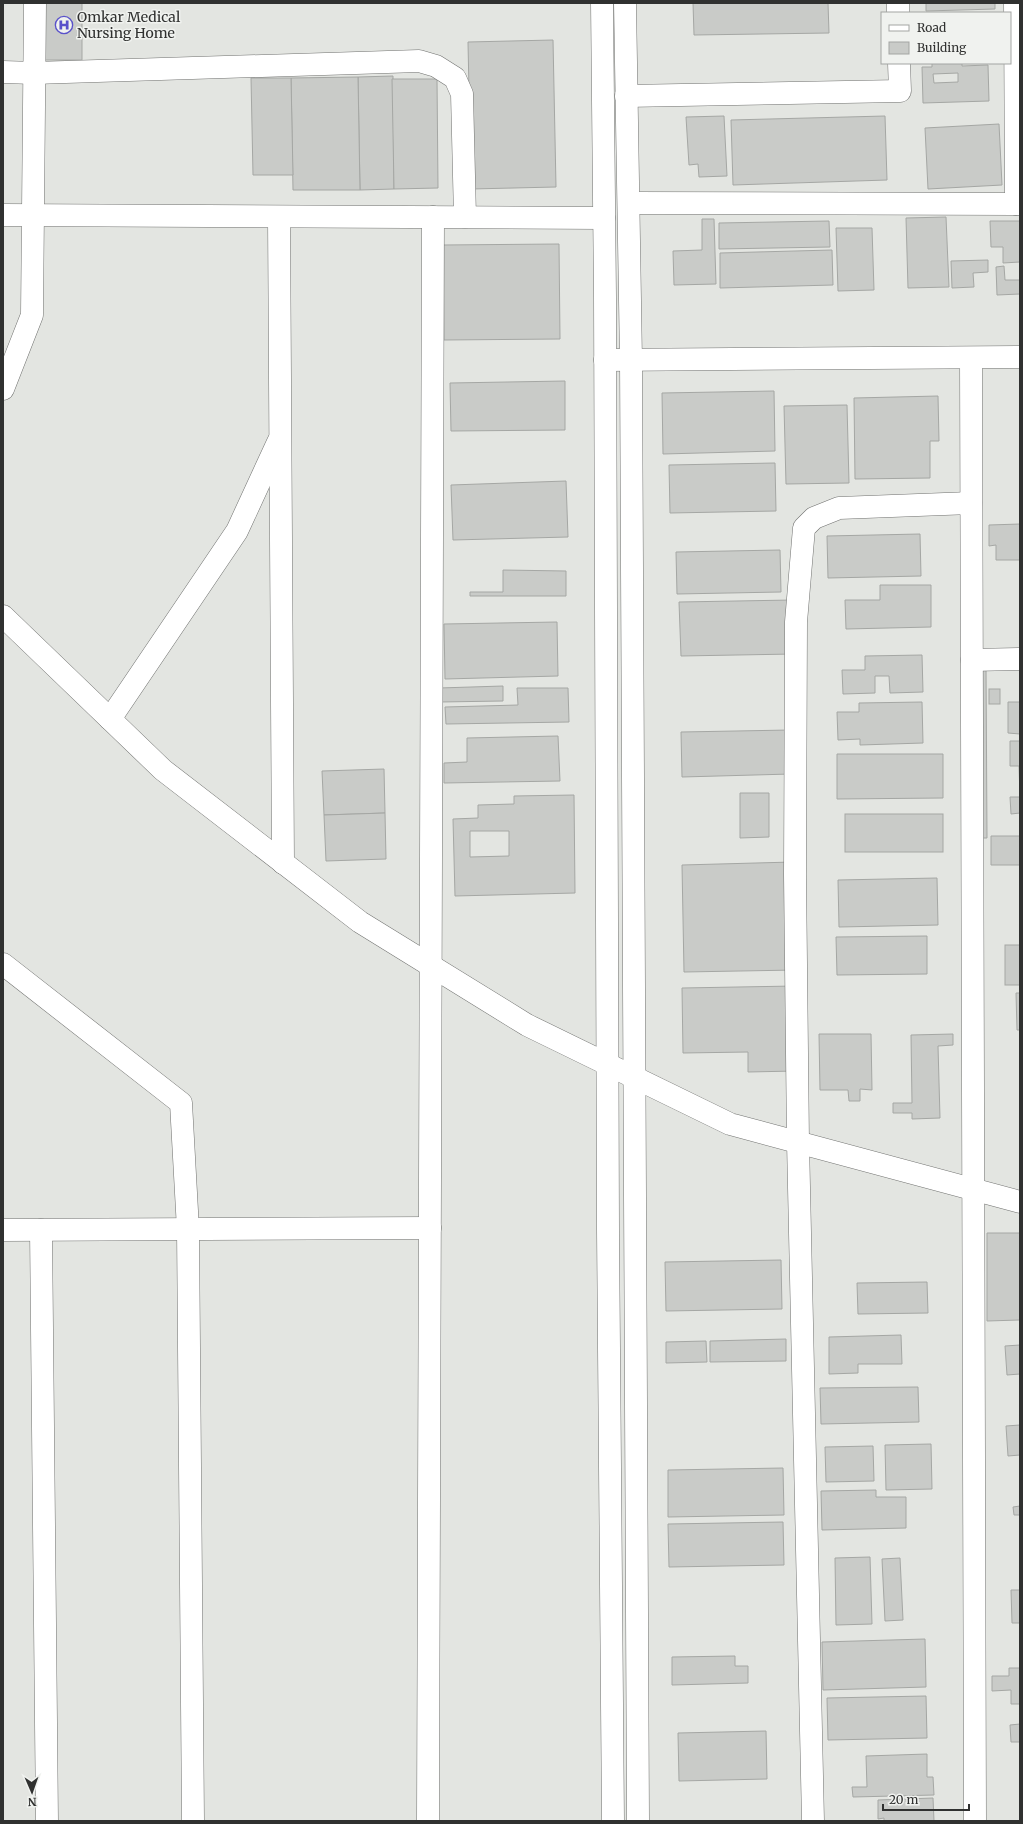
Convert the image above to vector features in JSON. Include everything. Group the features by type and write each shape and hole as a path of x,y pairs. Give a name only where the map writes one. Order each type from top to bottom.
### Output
{"street":[{"path":"3,389 32,315 35,3"},
{"path":"602,3 613,1821"},
{"path":"625,3 631,360 638,1821"},
{"path":"629,204 1018,204 1015,3"},
{"path":"3,72 34,73 419,61 436,66 455,78 462,94 465,217"},
{"path":"626,96 900,91 899,64"},
{"path":"3,215 604,218"},
{"path":"279,217 284,863"},
{"path":"428,1821 433,217"},
{"path":"605,360 1020,357"},
{"path":"971,358 975,1821"},
{"path":"110,719 237,532 281,435"},
{"path":"813,1821 798,1142 795,875 796,622 804,528 814,518 839,508 971,504"},
{"path":"3,616 163,770 360,922 527,1025 730,1124 1020,1202"},
{"path":"972,660 1020,659"},
{"path":"3,964 181,1103 188,1229 193,1821"},
{"path":"3,1230 430,1228"},
{"path":"41,1230 47,1821"}],"building":[{"path":"44,3 82,3 82,60 45,60"},
{"path":"693,3 828,3 829,33 694,35"},
{"path":"926,3 995,3 995,9 926,11"},
{"path":"553,40 556,187 471,189 468,42"},
{"path":"932,64 962,64 962,66 988,65 989,101 923,103 922,67 932,67","holes":["958,73 958,82 934,83 933,74"]},
{"path":"393,76 394,189 360,190 358,77"},
{"path":"358,77 360,190 293,190 291,78"},
{"path":"251,78 291,78 293,175 253,175"},
{"path":"392,79 437,79 438,188 394,189"},
{"path":"724,116 727,176 699,177 698,164 689,165 686,117"},
{"path":"885,116 887,180 733,185 731,120"},
{"path":"999,124 1002,185 928,189 925,128"},
{"path":"946,217 949,287 908,288 906,218"},
{"path":"702,219 714,219 716,284 674,285 673,251 702,250"},
{"path":"829,221 830,247 719,249 719,223"},
{"path":"990,221 1020,221 1020,262 1003,263 1003,247 991,247"},
{"path":"836,228 872,228 874,290 838,291"},
{"path":"559,244 560,339 444,340 443,245"},
{"path":"832,250 833,285 720,288 720,253"},
{"path":"988,260 988,272 973,273 974,287 952,288 951,261"},
{"path":"1004,266 1005,280 1020,280 1020,294 997,295 996,267"},
{"path":"565,381 565,430 451,431 450,383"},
{"path":"774,391 775,451 663,454 662,393"},
{"path":"938,396 939,441 930,441 930,478 855,479 854,398"},
{"path":"847,405 849,483 786,484 784,406"},
{"path":"775,463 776,511 670,513 669,465"},
{"path":"566,481 568,537 453,540 451,485"},
{"path":"1020,524 1020,560 996,560 996,545 989,546 989,525"},
{"path":"920,534 921,576 828,578 827,536"},
{"path":"780,550 781,592 677,594 676,552"},
{"path":"503,570 566,571 566,596 470,596 470,592 503,592"},
{"path":"880,585 931,585 931,627 846,629 845,600 880,600"},
{"path":"793,600 794,654 681,656 679,602"},
{"path":"557,622 558,676 445,679 444,624"},
{"path":"922,655 923,692 890,693 889,676 875,676 875,693 843,694 842,670 865,670 865,656"},
{"path":"974,664 986,664 987,838 975,838"},
{"path":"503,686 503,701 440,702 439,688"},
{"path":"517,688 568,688 569,722 446,724 445,707 518,705"},
{"path":"989,689 1000,689 1000,704 989,704"},
{"path":"922,702 923,743 860,745 860,739 838,740 837,712 859,712 859,703"},
{"path":"1008,702 1020,702 1020,734 1008,733"},
{"path":"790,730 791,774 682,777 681,732"},
{"path":"558,736 560,781 444,783 444,763 467,762 467,738"},
{"path":"1010,741 1020,741 1020,797 1019,766 1010,766"},
{"path":"837,754 943,754 943,798 837,799"},
{"path":"384,769 385,813 324,815 322,771"},
{"path":"740,793 769,793 769,837 740,838"},
{"path":"574,795 575,893 455,896 453,819 478,818 478,805 514,804 514,796","holes":["470,831 509,831 509,856 470,857"]},
{"path":"1010,797 1020,797 1020,813 1011,814"},
{"path":"385,813 386,859 326,861 324,815"},
{"path":"845,814 943,814 943,852 845,852"},
{"path":"991,836 1020,836 1020,865 991,865"},
{"path":"793,862 796,970 684,972 682,865"},
{"path":"937,878 938,925 839,927 838,880"},
{"path":"927,936 927,974 837,975 836,937"},
{"path":"1005,945 1020,945 1020,985 1005,985"},
{"path":"795,986 796,1071 748,1072 748,1052 683,1053 682,988"},
{"path":"1016,993 1020,993 1020,1030 1017,1030"},
{"path":"819,1034 871,1034 872,1090 860,1089 860,1101 849,1101 848,1090 820,1090"},
{"path":"953,1034 953,1045 938,1046 940,1118 912,1119 912,1113 893,1113 893,1103 912,1103 911,1035"},
{"path":"987,1233 1020,1233 1020,1320 987,1321"},
{"path":"781,1260 782,1309 666,1311 665,1262"},
{"path":"927,1282 928,1313 858,1314 857,1283"},
{"path":"901,1335 902,1364 858,1364 858,1373 829,1374 829,1337"},
{"path":"786,1339 786,1361 710,1362 710,1341"},
{"path":"706,1341 707,1362 666,1363 666,1342"},
{"path":"1020,1345 1020,1374 1007,1375 1005,1346"},
{"path":"918,1387 919,1422 821,1424 820,1388"},
{"path":"1020,1425 1020,1455 1008,1456 1006,1426"},
{"path":"931,1444 932,1489 886,1490 885,1445"},
{"path":"873,1446 874,1481 826,1482 825,1447"},
{"path":"783,1468 784,1515 668,1517 668,1470"},
{"path":"876,1490 876,1497 906,1497 906,1528 822,1530 821,1491"},
{"path":"1020,1506 1020,1515 1014,1515 1013,1507"},
{"path":"783,1522 784,1565 669,1567 668,1524"},
{"path":"870,1557 872,1624 836,1625 835,1558"},
{"path":"900,1558 903,1620 885,1621 882,1559"},
{"path":"1011,1590 1020,1590 1020,1623 1012,1623"},
{"path":"925,1639 926,1687 823,1690 822,1642"},
{"path":"735,1656 735,1666 748,1666 748,1683 672,1685 672,1657"},
{"path":"1009,1668 1020,1668 1020,1704 1011,1704 1011,1690 992,1691 992,1676 1009,1676"},
{"path":"926,1696 927,1738 828,1740 827,1698"},
{"path":"1020,1724 1020,1742 1011,1742 1010,1725"},
{"path":"766,1731 767,1779 679,1781 678,1733"},
{"path":"927,1754 927,1777 933,1777 934,1795 853,1797 852,1787 867,1787 866,1756"},
{"path":"933,1798 934,1821 884,1821 884,1818 878,1819 878,1800"}],"place":[{"name":"Omkar Medical Nursing Home","path":"64,25"}]}
